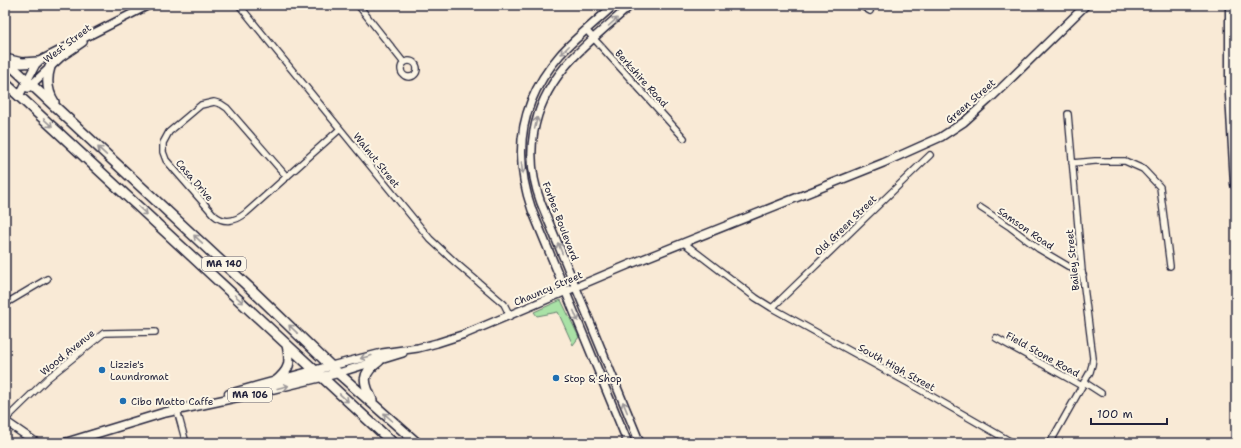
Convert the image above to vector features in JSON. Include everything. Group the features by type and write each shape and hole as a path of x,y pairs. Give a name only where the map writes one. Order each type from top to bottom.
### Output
{"highway":[{"path":"1231,5 1231,95 1236,184"},
{"path":"5,60 22,63 37,62"},
{"name":"MA 140","path":"5,60 253,290 338,373 417,443"},
{"path":"50,67 47,80 49,95 58,110"},
{"name":"MA 140","path":"5,83 393,443"},
{"path":"275,382 284,374 289,364 287,345"},
{"path":"375,405 364,382 368,371 379,361"}],"main road":[{"name":"Chauncy Street","path":"65,443 177,410 247,396 318,374 331,366"},
{"name":"Chauncy Street","path":"177,410 189,405 275,382 318,374 338,373"}],"street":[{"name":"West Street","path":"29,83 37,62 149,5"},
{"name":"Walnut Street","path":"239,5 430,239 450,259 504,304 510,316"},
{"path":"358,5 404,63"},
{"path":"614,5 561,54 540,83 530,105 522,137 522,173 527,195 628,443"},
{"name":"Forbes Boulevard","path":"631,5 565,67 548,91 536,119 533,141 533,171 539,198 640,443"},
{"path":"860,5 870,11"},
{"name":"Green Street","path":"845,178 922,147 952,131 998,91 1086,5"},
{"name":"West Street","path":"19,96 29,83 61,57 104,29"},
{"name":"Berkshire Road","path":"586,31 684,138"},
{"name":"Casa Drive","path":"287,177 230,112 217,102 206,103 197,108 172,129 166,136 163,143 163,152 169,163 214,215 221,220 230,221 243,216 287,177 340,129"},
{"name":"Bailey Street","path":"1050,443 1092,365 1068,114"},
{"name":"Old Green Street","path":"772,308 930,155"},
{"path":"1072,162 1125,161 1144,169 1160,187 1170,266"},
{"name":"Chauncy Street","path":"338,373 452,339 510,316 566,291 845,178"},
{"name":"Samson Road","path":"981,208 1010,227 1039,249 1083,275"},
{"path":"684,243 756,298 772,308"},
{"path":"5,304 46,279"},
{"name":"South High Street","path":"772,308 909,383 1012,443"},
{"name":"Wood Avenue","path":"5,420 47,379 104,333 155,332"},
{"name":"Field Stone Road","path":"996,338 1083,384"},
{"name":"Chauncy Street","path":"331,366 382,353 418,348"},
{"path":"1083,384 1101,393"},
{"path":"177,410 186,443"},
{"path":"5,420 37,443"}],"green space":[{"path":"561,300 579,337 573,345 558,312 537,316 534,312"}],"place":[{"name":"Lizzie's Laundromat","path":"102,370"},
{"name":"Stop & Shop","path":"556,378"},
{"name":"Cibo Matto Caffe","path":"123,401"}]}
